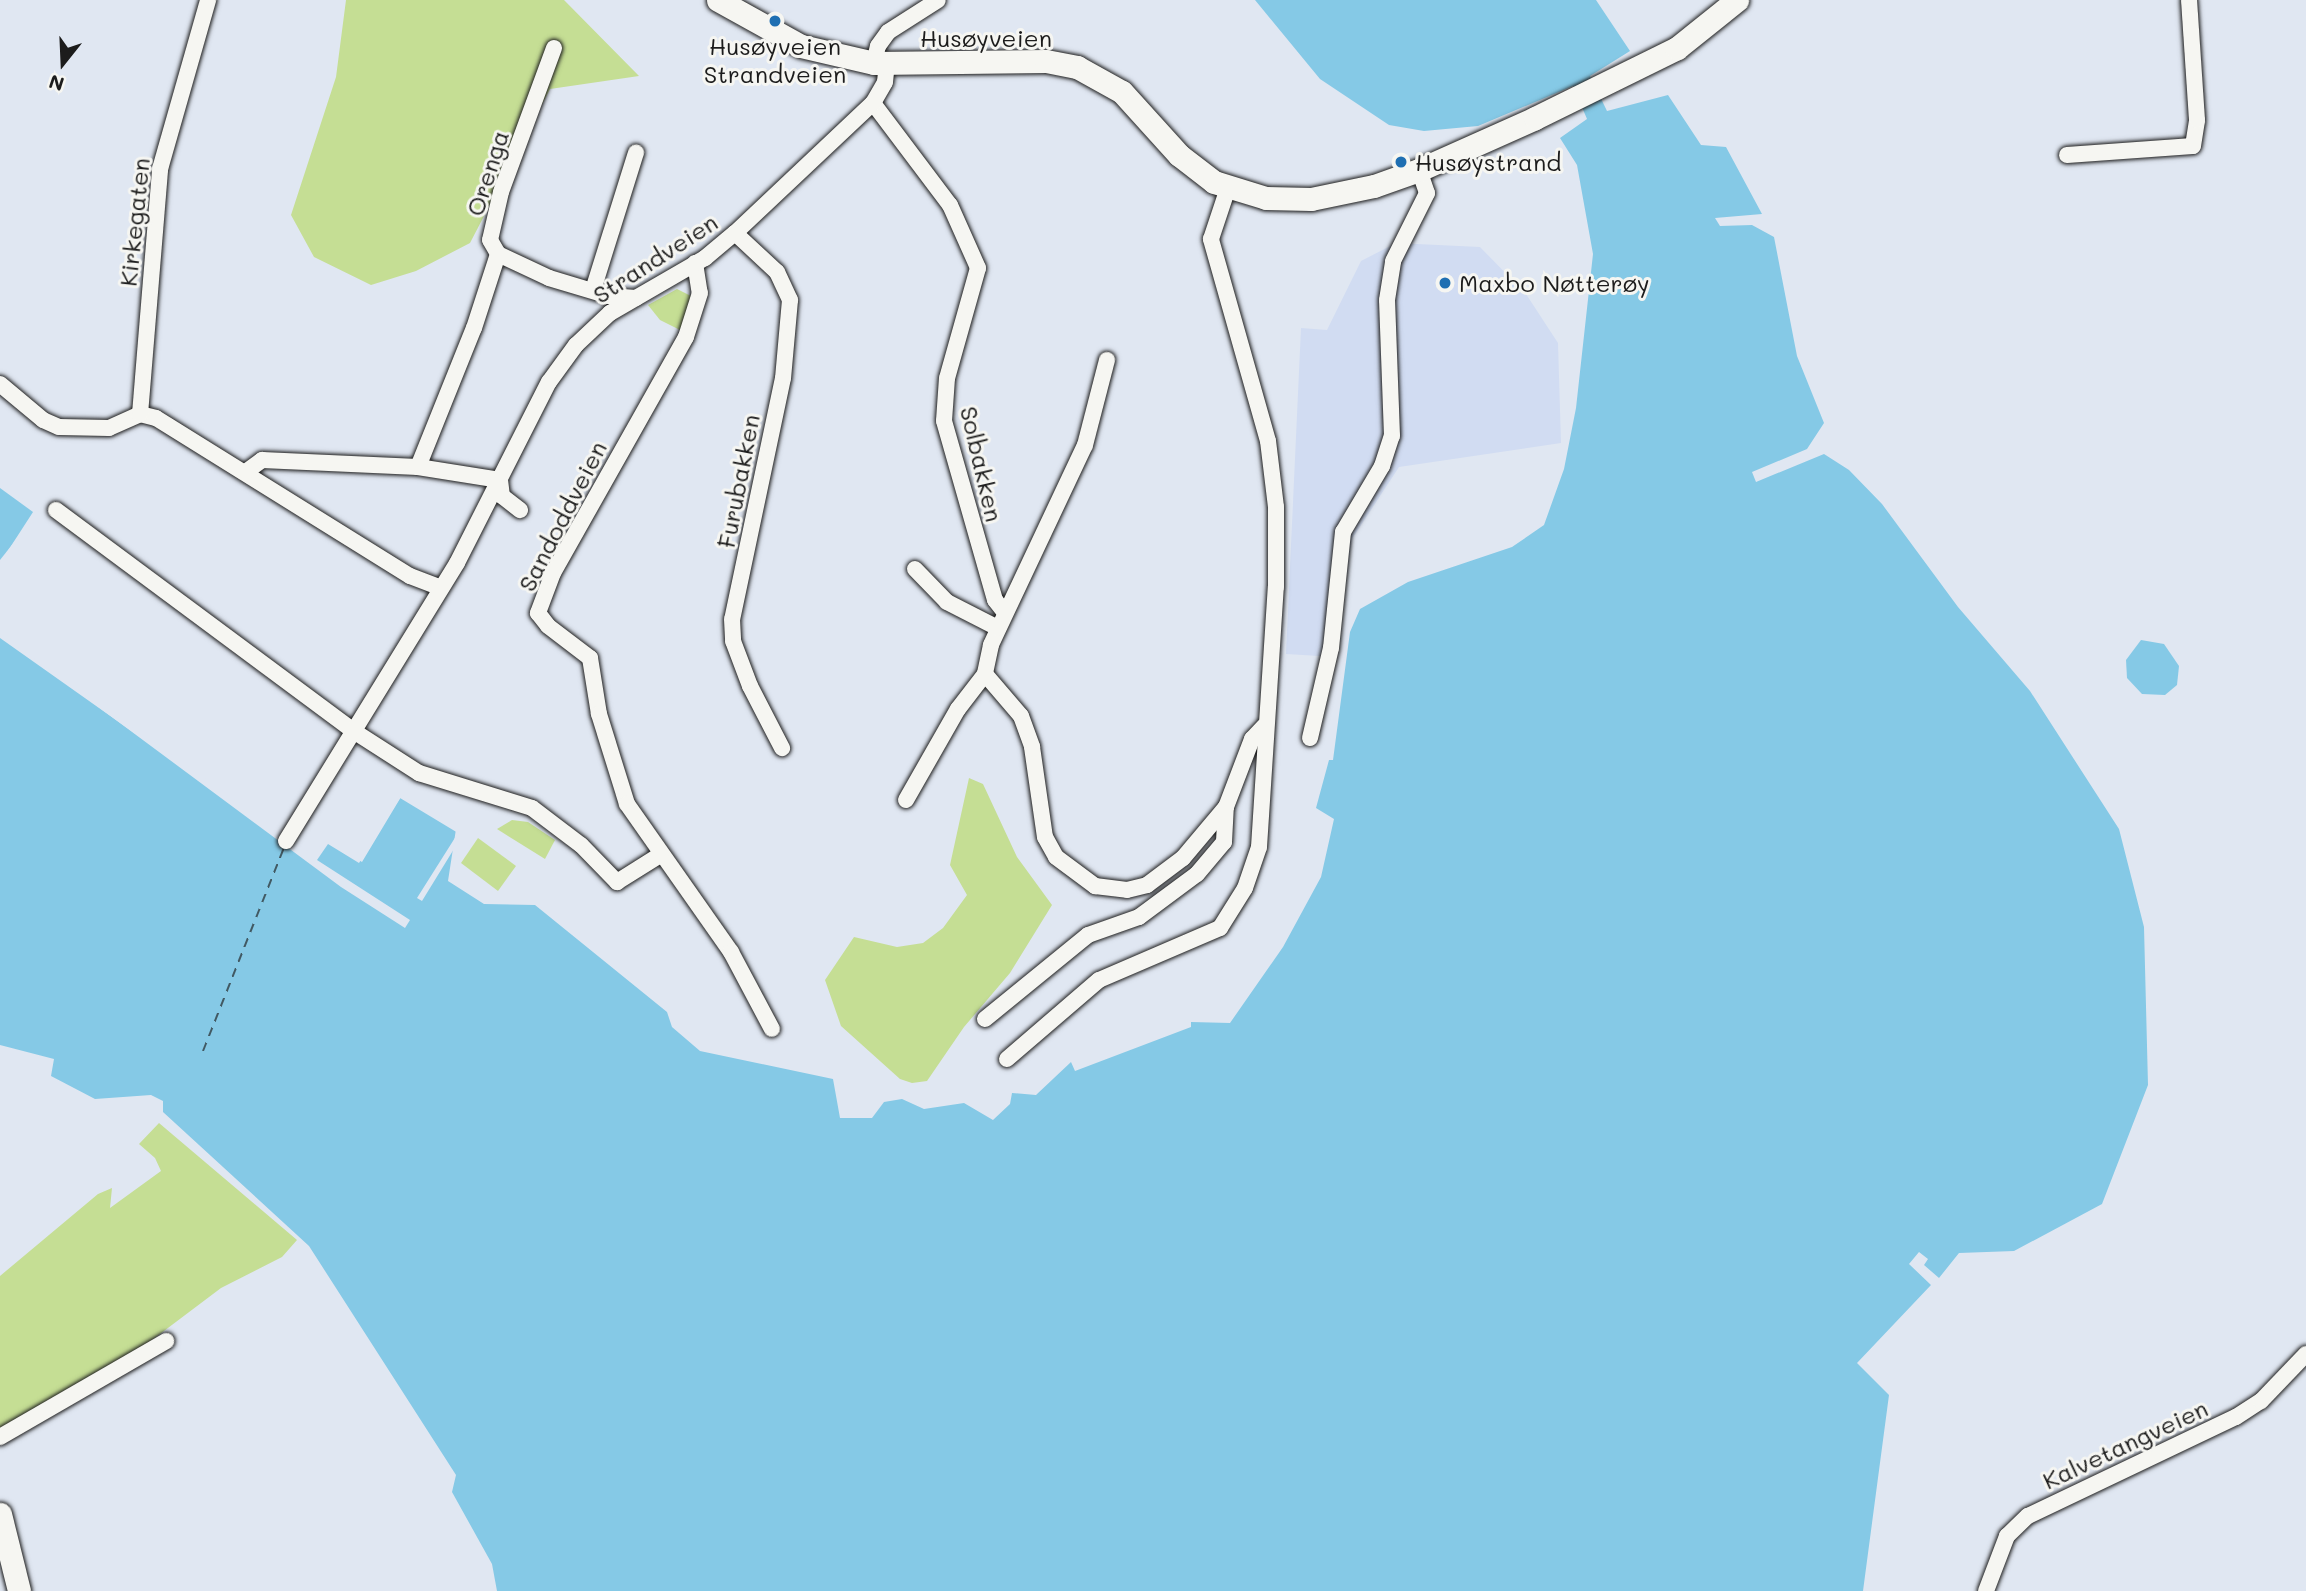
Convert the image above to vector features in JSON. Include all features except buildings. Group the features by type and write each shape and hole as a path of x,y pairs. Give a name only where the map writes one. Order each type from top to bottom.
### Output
{"main road":[{"name":"Husøyveien","path":"718,0 801,46 881,64 1046,61 1077,67 1122,92 1179,155 1228,188 1266,198 1311,199 1374,186 1419,170 1588,93 1677,48 1737,0"},
{"path":"0,1514 19,1591"}],"street":[{"name":"Kirkegaten","path":"140,414 160,169 208,0"},
{"name":"Husøyveien","path":"881,64 877,46 888,32 939,0"},
{"path":"2067,155 2193,146 2197,120 2189,0"},
{"name":"Orenga","path":"554,48 494,215 489,240 498,254 549,278 636,298"},
{"name":"Strandveien","path":"286,841 441,588 500,480 549,382 576,345 598,322 695,263 735,233 873,103 885,82 881,64"},
{"name":"Solbakken","path":"873,103 950,205 978,268 947,378 944,421 1001,621"},
{"path":"593,290 636,153"},
{"path":"1310,738 1331,648 1343,532 1382,466 1392,436 1387,300 1392,261 1427,193 1419,170"},
{"path":"1007,1059 1099,980 1214,933 1228,918 1259,847 1264,726 1276,587 1276,507 1268,441 1211,239 1228,188"},
{"name":"Furubakken","path":"735,233 777,272 790,300 783,378 732,619 733,641 750,686 782,748"},
{"path":"418,467 487,294 498,254"},
{"name":"Sandoddveien","path":"695,263 700,293 686,337 553,573 538,613 548,626 590,658 599,714 627,804 660,855 732,952 772,1029"},
{"path":"906,800 958,709 985,674 1001,621 1085,445 1107,360"},
{"path":"0,384 43,421 60,427 109,428 140,414 156,418 247,471 410,576 441,588"},
{"path":"247,471 262,460 418,467 500,480 502,496 520,510"},
{"path":"56,510 352,730 419,772 532,808 581,845 617,882 660,855"},
{"path":"915,569 947,602 1001,621"},
{"path":"985,674 1020,716 1032,747 1045,837 1056,857 1095,886 1127,890 1147,885 1183,858 1226,807"},
{"path":"985,1019 1088,935 1139,917 1197,874 1224,842 1226,807 1252,739 1264,726"},
{"path":"0,1437 166,1341"},
{"name":"Kalvetangveien","path":"1986,1591 2007,1536 2028,1516 2236,1417 2261,1401 2306,1354"}],"shaded area":[{"path":"1396,243 1480,247 1526,294 1558,343 1561,443 1399,467 1352,539 1336,657 1286,654 1301,328 1327,330 1361,261"}],"green space":[{"path":"346,0 564,0 639,76 550,89 470,243 416,271 371,285 314,257 291,215 336,77"},
{"path":"677,289 695,298 682,331 660,320 648,305"},
{"path":"969,778 983,784 1017,857 1052,905 1010,973 964,1027 927,1081 912,1083 900,1079 841,1026 825,980 854,937 897,947 923,943 943,928 967,895 950,865"},
{"path":"512,820 528,822 555,840 545,859 497,829"},
{"path":"478,838 516,866 498,891 461,863"},
{"path":"159,1123 297,1240 282,1257 221,1288 148,1343 0,1433 0,1276 98,1194 112,1188 110,1208 161,1171 155,1158 139,1144"}],"water":[{"path":"1255,0 1596,0 1630,51 1590,76 1607,111 1668,95 1701,145 1726,147 1762,214 1715,218 1720,226 1752,225 1774,237 1797,356 1824,423 1807,449 1752,472 1756,482 1824,454 1849,470 1882,504 1958,607 2030,691 2119,829 2144,927 2148,1085 2102,1204 2014,1251 1959,1253 1939,1278 1924,1265 1928,1259 1919,1252 1909,1264 1931,1285 1857,1363 1889,1395 1863,1591 497,1591 492,1564 452,1492 456,1475 309,1246 163,1112 163,1101 151,1095 95,1099 51,1076 54,1059 0,1045 0,638 314,860 327,841 362,862 401,797 456,829 448,881 484,904 535,905 667,1012 672,1027 700,1051 833,1079 840,1118 872,1118 884,1102 902,1099 924,1109 964,1103 993,1120 1010,1104 1012,1093 1036,1095 1071,1062 1075,1071 1191,1027 1191,1022 1230,1023 1283,947 1321,877 1334,819 1316,808 1329,760 1333,760 1350,632 1360,609 1408,582 1512,547 1544,525 1564,469 1576,408 1593,254 1577,165 1560,138 1587,119 1573,86 1478,126 1424,131 1389,125 1320,79"},
{"path":"0,483 38,512 0,560"},
{"path":"2141,640 2164,644 2179,666 2177,685 2165,695 2142,694 2127,678 2126,660"}],"pier":[{"path":"0,481 41,513 0,563 33,512 0,488"},
{"path":"0,634 313,855 327,837 360,858 401,794 458,825 460,829 457,844 422,901 417,898 458,833 400,798 359,863 328,844 317,860 410,920 405,928 341,887"}],"ferry route":[{"path":"203,1051 284,847"}],"place":[{"name":"Husøyveien Strandveien","path":"775,21"},
{"name":"Husøystrand","path":"1401,162"},
{"name":"Maxbo Nøtterøy","path":"1445,283"}]}
